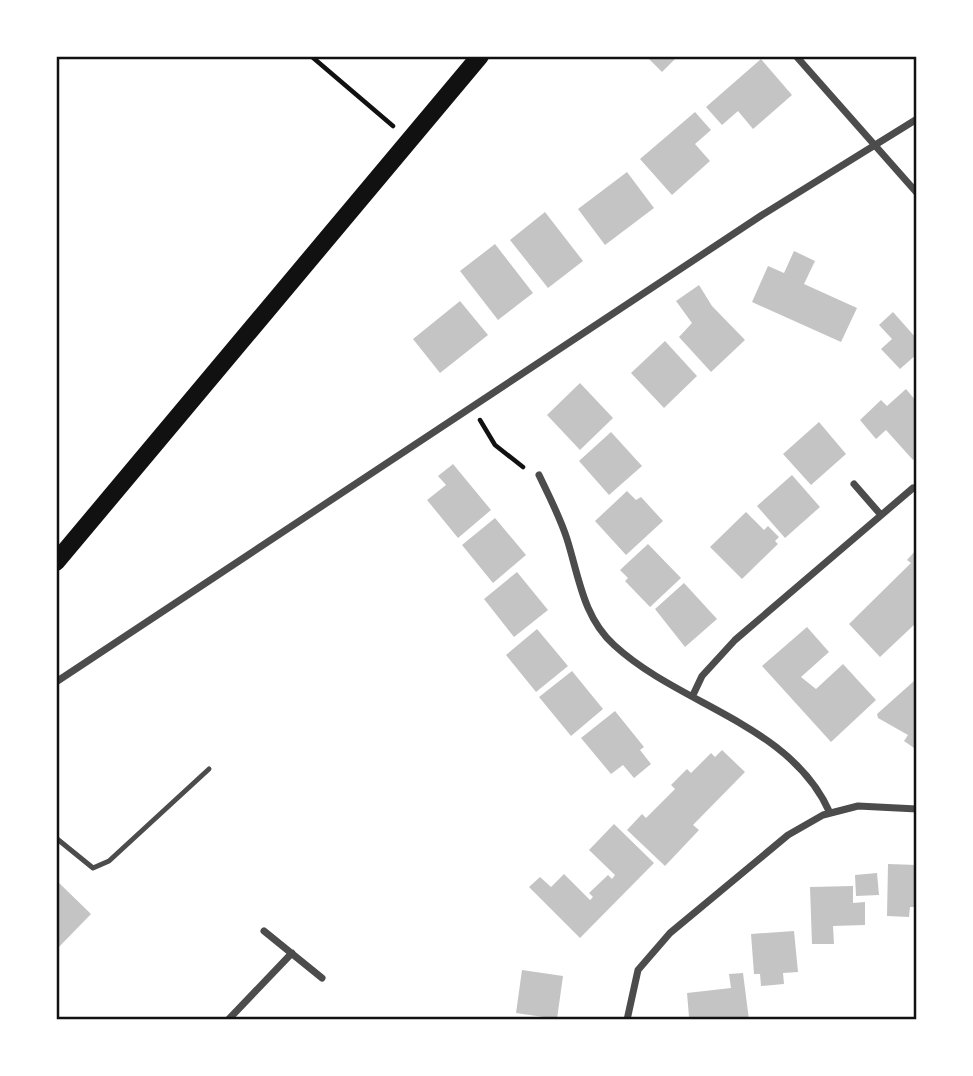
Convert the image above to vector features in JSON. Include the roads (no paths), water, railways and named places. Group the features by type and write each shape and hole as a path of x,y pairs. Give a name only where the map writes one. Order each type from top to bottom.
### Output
{"main road":[{"path":"61,552 411,141 480,56"}],"street":[{"path":"796,56 917,193"},
{"path":"56,682 762,215 917,119"},
{"path":"539,475 566,537 580,589 594,622 613,644 646,670 693,695 777,749 812,780 830,813"},
{"path":"854,484 881,515"},
{"path":"693,695 702,676 736,640 913,488"},
{"path":"627,1020 638,970 670,933 788,835 830,813 858,806 917,810"},
{"path":"264,931 322,978"},
{"path":"228,1020 292,953"}],"lane":[{"path":"56,838 93,868 109,861 209,769"}]}
